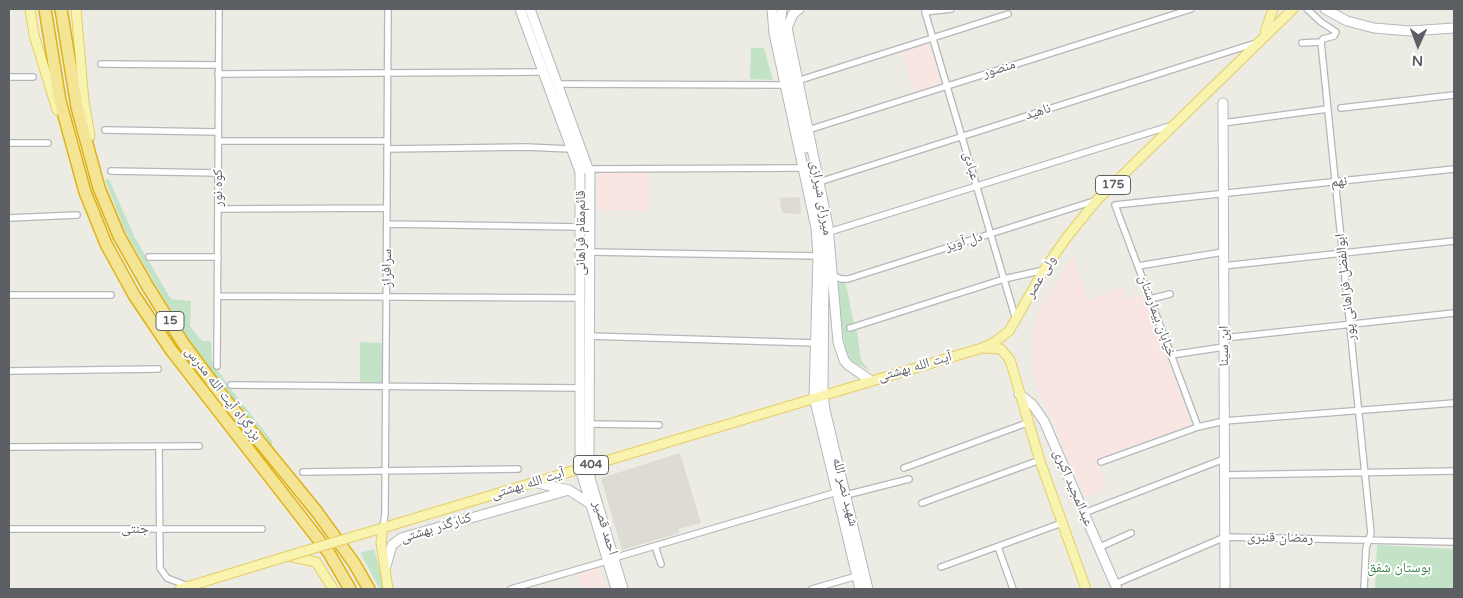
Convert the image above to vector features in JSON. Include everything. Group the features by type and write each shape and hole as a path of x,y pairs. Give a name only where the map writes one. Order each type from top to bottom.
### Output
{"highway":[{"name":"بزرگراه آیت الله مدرس","path":"61,9 71,78 94,169 99,188 119,236 148,287 184,343 224,398 317,512 354,563 369,589"},
{"name":"بزرگراه آیت الله مدرس","path":"45,12 60,101 85,192 106,244 134,295 171,350 304,519 329,553 350,589"}],"main road":[{"path":"30,9 34,36 85,192"},
{"path":"76,9 84,102 94,169"},
{"name":"قائم‌مقام فراهانی","path":"520,9 571,149 581,182 581,388 584,467"},
{"name":"قائم‌مقام فراهانی","path":"530,9 589,170 588,424 584,467"},
{"name":"میرزای شیرازی","path":"772,9 772,26 816,228 818,256 814,397 841,493"},
{"name":"میرزای شیرازی","path":"782,9 780,25 783,43 822,227 825,315 823,394"},
{"name":"میرزای شیرازی","path":"798,9 792,14 787,28 829,232 837,333 841,354 851,368 870,380"},
{"path":"1264,35 1273,9"},
{"name":"ولی عصر","path":"982,348 1003,337 1016,320 1044,270 1067,237 1097,200 1264,35 1293,9"},
{"path":"1325,9 1347,21 1374,28 1410,31 1454,28"},
{"name":"ابن سینا","path":"1223,103 1225,589"},
{"path":"982,348 998,348 1005,352 1013,368 1027,423 1086,589"},
{"name":"آیت الله بهشتی","path":"183,587 982,348"},
{"name":"شهید نصر الله","path":"823,394 841,493"},
{"name":"عبدالمجید اکبری","path":"1019,394 1032,404 1044,421 1116,587"},
{"name":"احمد قصیر","path":"584,467 589,503 623,589"},
{"name":"احمد قصیر","path":"584,467 590,478 611,559 616,589"},
{"path":"533,482 569,490 589,503"},
{"path":"504,508 511,489"},
{"name":"کنارگذر بهشتی","path":"384,574 388,556 395,541 569,490"},
{"path":"841,493 852,538 860,589"},
{"path":"433,512 455,522"},
{"path":"383,527 381,543 384,574 388,589"},
{"name":"شهید نصر الله","path":"852,538 868,589"},
{"path":"288,556 316,562 333,589"}],"street":[{"name":"کوه نور","path":"217,366 219,9"},
{"name":"سرافراز","path":"383,527 386,471 388,9"},
{"name":"عبادی","path":"951,9 925,12 1016,320"},
{"name":"منصور","path":"808,130 1191,9"},
{"path":"1302,43 1320,42 1323,38 1334,36 1336,32 1321,22 1308,9"},
{"path":"798,81 1008,14"},
{"name":"ابوالفضل فراهانی پور","path":"1320,42 1371,533 1368,539 1364,589"},
{"name":"ناهید","path":"819,182 1256,43"},
{"path":"101,64 218,65"},
{"path":"218,74 543,72"},
{"path":"9,77 34,77"},
{"path":"557,84 784,85"},
{"path":"1341,108 1454,95"},
{"path":"1223,123 1328,109"},
{"path":"829,232 1172,126"},
{"path":"105,130 218,132"},
{"path":"218,141 388,141"},
{"path":"9,143 48,143"},
{"path":"388,149 526,147 571,149"},
{"path":"589,170 803,168"},
{"name":"نهم","path":"1115,205 1454,169"},
{"path":"111,171 218,174"},
{"name":"دل آویز","path":"832,275 840,279 848,279 1097,200"},
{"name":"خیابان بیمارستان","path":"1115,205 1198,427"},
{"path":"218,209 387,208"},
{"path":"9,218 77,215"},
{"path":"387,224 581,227"},
{"path":"1223,266 1454,241"},
{"path":"590,252 818,256"},
{"path":"1138,266 1223,252"},
{"path":"149,257 218,257"},
{"path":"850,328 1004,279 1044,270"},
{"path":"1150,299 1170,294"},
{"path":"9,295 111,295"},
{"path":"218,296 581,298"},
{"path":"1171,355 1224,343 1350,325 1454,314"},
{"path":"589,336 816,343"},
{"path":"9,371 158,369"},
{"path":"230,386 581,388"},
{"path":"1101,462 1198,427 1224,421 1454,403"},
{"path":"904,468 1027,423"},
{"path":"588,424 659,425"},
{"path":"159,446 161,573 183,587"},
{"path":"9,447 199,446"},
{"path":"1084,513 1224,459"},
{"path":"922,504 1040,460"},
{"path":"303,472 518,469"},
{"path":"1224,475 1454,471"},
{"path":"511,589 841,493 909,479"},
{"path":"941,567 1062,523"},
{"name":"جنتی","path":"9,530 262,529"},
{"path":"1098,548 1131,533"},
{"name":"رمضان قنبری","path":"1116,587 1225,537 1454,542"},
{"path":"655,546 661,564"},
{"path":"998,547 1013,589"},
{"path":"812,589 857,576"}],"shaded area":[{"path":"929,44 941,83 914,91 902,52"},
{"path":"597,172 650,173 649,211 597,210"},
{"path":"800,197 801,214 782,213 780,198"},
{"path":"1073,255 1088,300 1123,287 1128,300 1145,294 1191,425 1098,459 1106,489 1085,497 1035,382 1032,362 1033,332 1038,313"},
{"path":"680,453 701,523 678,529 679,533 622,550 601,478"},
{"path":"599,566 606,589 581,589 577,573"}],"green space":[{"path":"751,48 764,48 773,80 750,79"},
{"path":"109,179 134,236 171,299 191,301 190,326 202,341 211,341 212,362 272,441 272,446 201,359 158,289 125,231 105,180"},
{"path":"840,283 845,283 847,289 854,324 851,331 857,330 861,360 869,370 851,361 845,348 836,286"},
{"path":"360,342 382,343 382,383 360,382"},
{"name":"بوستان شفق","path":"1377,545 1454,549 1454,589 1375,589"},
{"path":"374,549 385,589 380,589 360,553"}]}
